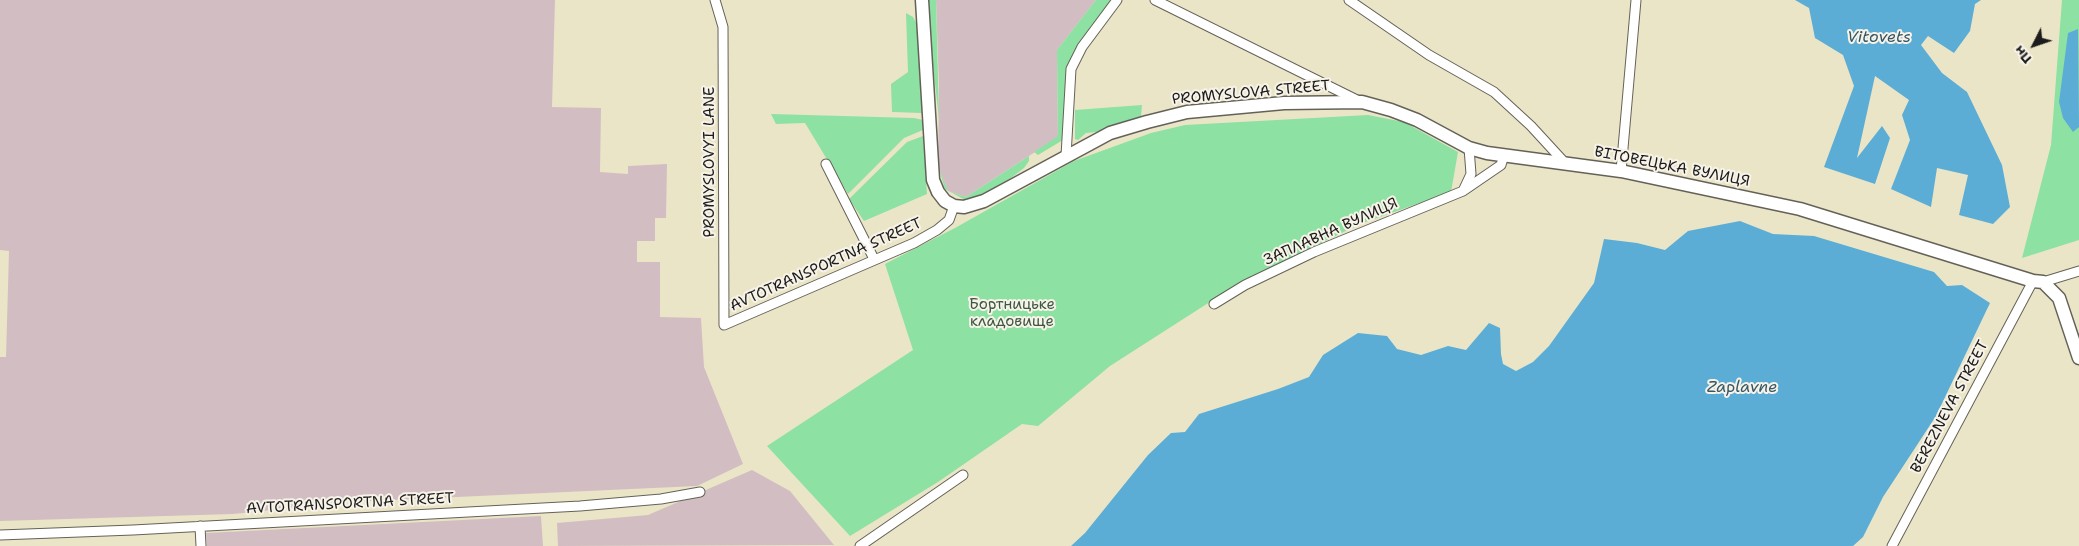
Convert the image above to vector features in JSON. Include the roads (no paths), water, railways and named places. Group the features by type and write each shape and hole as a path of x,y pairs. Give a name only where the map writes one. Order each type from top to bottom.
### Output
{"street":[{"name":"PROMYSLOVYI LANE","path":"716,0 723,27 724,325"},
{"path":"922,0 933,180 938,192 945,201 954,206"},
{"path":"1066,156 1071,69 1082,47 1117,0"},
{"path":"1155,0 1362,102"},
{"path":"1349,0 1429,55 1494,92 1531,126 1565,163"},
{"path":"1621,171 1636,0"},
{"name":"PROMYSLOVA STREET","path":"954,206 964,207 984,201 1110,133 1187,112 1284,103 1362,102 1417,120 1469,148 1504,155 1565,163"},
{"path":"1463,191 1471,174 1469,148"},
{"name":"ЗАПЛАВНА ВУЛИЦЯ","path":"1214,304 1245,285 1314,252 1463,191 1497,169 1501,165 1504,155"},
{"name":"ВІТОВЕЦЬКА ВУЛИЦЯ","path":"1565,163 1621,171 1800,209 2038,282"},
{"path":"826,164 874,259"},
{"name":"AVTOTRANSPORTNA STREET","path":"724,325 914,243 937,230 949,220 954,206"},
{"path":"2038,282 2079,271"},
{"path":"2038,282 2059,298 2079,358"},
{"name":"BEREZNEVA STREET","path":"1894,545 2038,282"},
{"path":"860,546 963,475"},
{"name":"AVTOTRANSPORTNA STREET","path":"0,535 580,506 661,499 700,492"},
{"path":"200,526 201,546"}],"water":[{"name":"Vitovets","path":"1795,0 1981,0 1975,4 1970,31 1954,53 1928,36 1921,45 1942,73 1967,92 2002,165 2010,207 1993,224 1959,215 1968,175 1937,168 1931,207 1891,189 1910,140 1902,115 1909,100 1875,76 1857,158 1882,126 1890,138 1875,184 1824,167 1854,86 1843,55 1815,38 1809,8"},
{"path":"2078,29 2079,127 2073,132 2063,118 2059,102 2068,33"},
{"name":"Zaplavne","path":"1740,221 1773,234 1814,236 1934,272 1947,286 1962,285 1990,303 1936,416 1883,497 1863,537 1853,546 1071,546 1085,533 1148,455 1171,433 1185,432 1199,414 1309,377 1323,355 1358,333 1387,336 1397,349 1421,355 1448,346 1466,350 1489,323 1500,328 1503,364 1516,371 1533,362 1549,346 1594,283 1604,239 1637,243 1665,250 1688,231"}],"park label":[{"name":"Бортницьке кладовище","path":"1012,314"}]}
